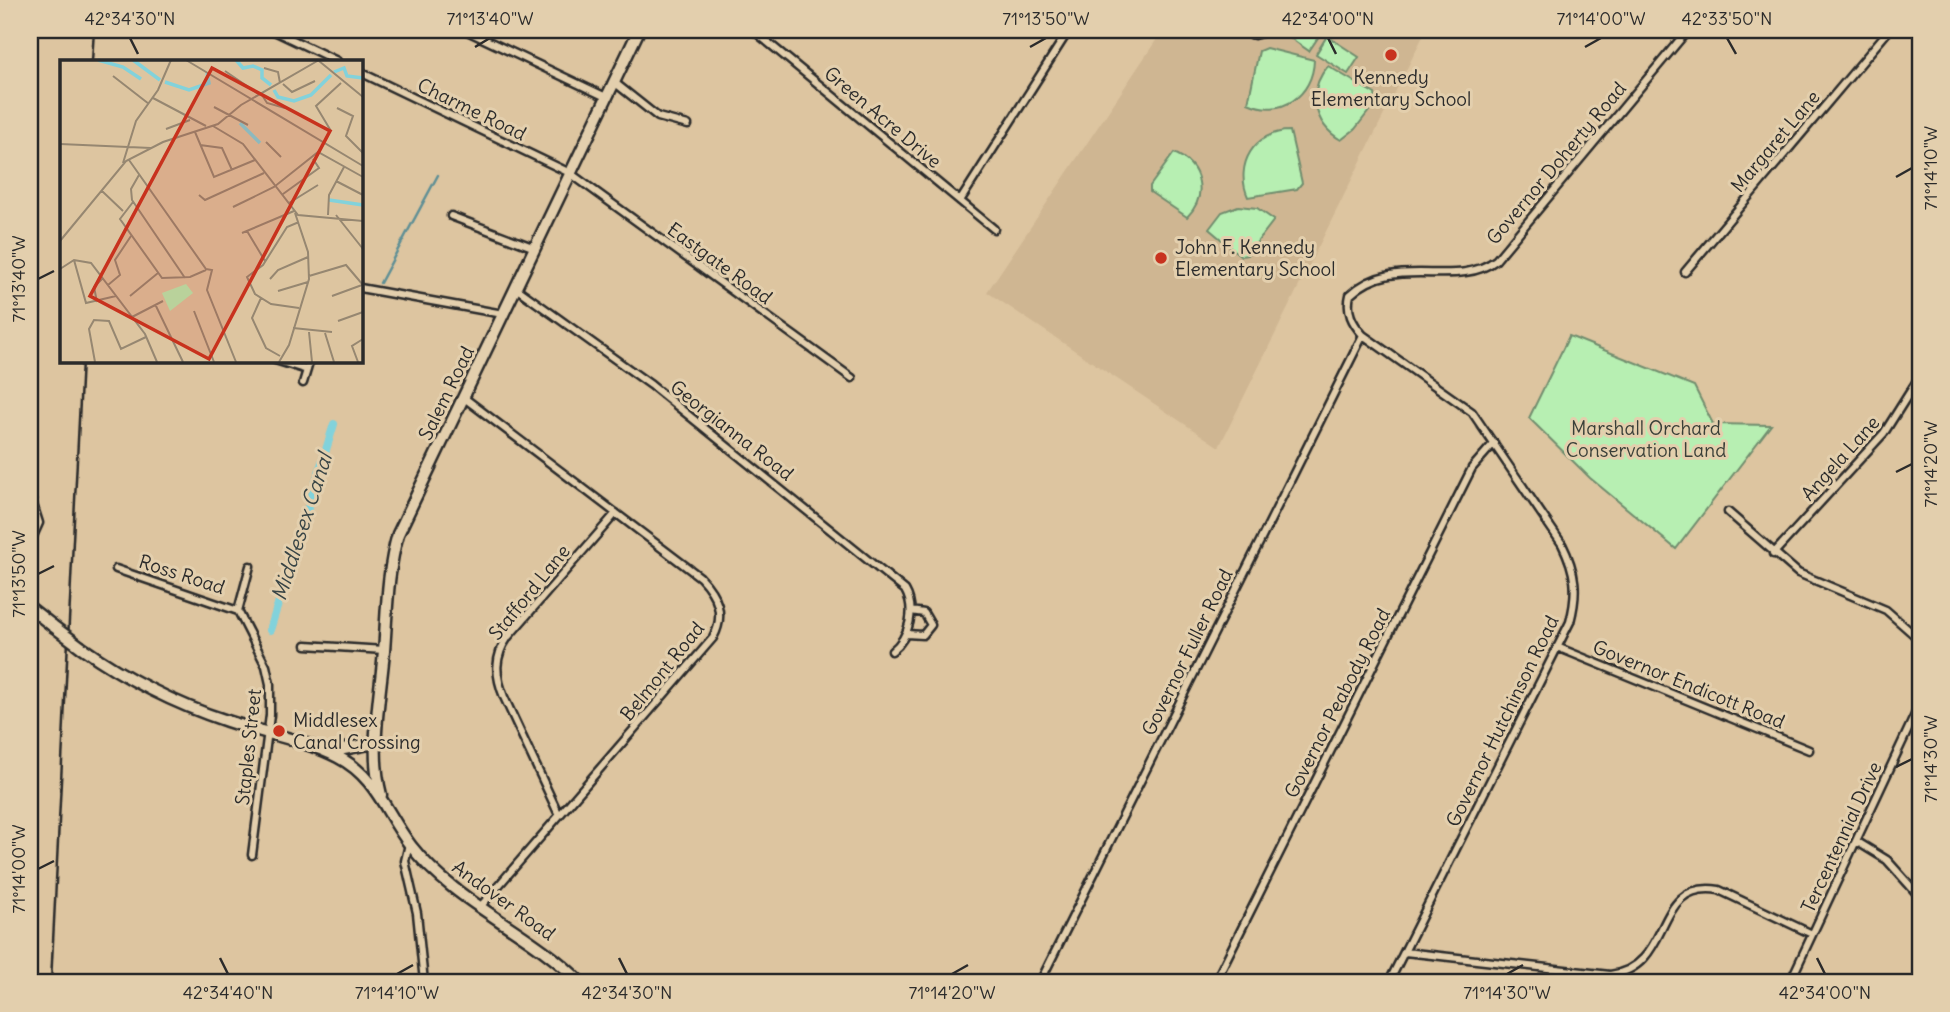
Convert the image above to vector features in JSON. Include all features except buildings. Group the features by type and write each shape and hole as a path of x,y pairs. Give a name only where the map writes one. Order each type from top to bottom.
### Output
{"main road":[{"name":"Salem Road","path":"381,795 376,774 375,743 391,563 398,534 639,30"},
{"name":"Andover Road","path":"30,608 81,647 158,693 199,711 328,752 359,771 381,795 409,844 449,884 547,953 580,982"},
{"path":"328,752 375,743"}],"street":[{"path":"272,30 335,60"},
{"path":"465,30 606,97"},
{"name":"Green Acre Drive","path":"752,30 994,229"},
{"path":"960,201 1069,30"},
{"path":"1231,30 1251,35 1273,30"},
{"name":"Governor Doherty Road","path":"1363,335 1353,324 1349,313 1349,302 1355,291 1403,272 1469,273 1496,260 1688,30"},
{"name":"Margaret Lane","path":"1685,272 1889,30"},
{"name":"Charme Road","path":"362,73 570,173"},
{"path":"614,82 658,117 688,125"},
{"name":"Eastgate Road","path":"570,173 852,378"},
{"path":"451,216 535,248"},
{"path":"362,288 503,314"},
{"name":"Georgianna Road","path":"516,288 651,385 905,590 911,611 906,634 892,651"},
{"name":"Governor Hutchinson Road","path":"1363,335 1465,405 1494,443 1572,563 1576,582 1575,603 1557,647 1390,982"},
{"name":"Governor Fuller Road","path":"1040,982 1363,335"},
{"path":"281,362 307,370"},
{"path":"303,383 309,362"},
{"name":"Angela Lane","path":"1773,554 1884,433 1920,376"},
{"name":"Belmont Road","path":"463,397 707,584 718,603 719,625 708,644 480,907"},
{"name":"Governor Peabody Road","path":"1215,982 1472,468 1494,443"},
{"path":"30,495 39,523 30,543"},
{"path":"1728,512 1773,554 1807,578 1886,610 1920,640"},
{"name":"Stafford Lane","path":"559,816 504,697 498,680 497,659 508,637 616,513"},
{"path":"238,611 250,566"},
{"name":"Ross Road","path":"116,569 238,611"},
{"name":"Staples Street","path":"238,611 268,672 268,734 252,855"},
{"name":"Georgianna Road","path":"906,634 923,635 931,625 925,613 911,611"},
{"path":"306,645 384,650"},
{"name":"Governor Endicott Road","path":"1557,647 1809,750"},
{"name":"Tercentennial Drive","path":"1790,982 1920,704"},
{"path":"1856,841 1887,860 1920,897"},
{"path":"409,844 405,860 417,913 423,979 431,982"},
{"path":"1405,952 1610,975 1622,973 1644,961 1677,901 1697,890 1708,888 1719,890 1812,934"}],"shaded area":[{"name":"John F. Kennedy Elementary School","path":"1163,30 1426,30 1219,447 987,292"}],"green space":[{"path":"1294,30 1320,30 1321,33 1309,51 1289,37"},
{"path":"1327,36 1359,57 1348,74 1316,54"},
{"path":"1266,48 1314,60 1308,84 1301,93 1293,101 1272,108 1248,103 1259,51"},
{"path":"1328,66 1375,94 1376,102 1355,129 1341,140 1324,125 1316,106 1317,85"},
{"path":"1290,131 1302,183 1297,189 1248,197 1244,173 1250,152 1266,137"},
{"path":"1174,153 1191,165 1199,182 1198,200 1187,217 1150,192 1150,186"},
{"path":"1238,206 1257,208 1274,220 1247,255 1241,256 1209,229 1222,212"},
{"name":"Marshall Orchard Conservation Land","path":"1569,336 1694,386 1713,424 1771,425 1676,549 1590,478 1529,418"}],"waterway":[{"path":"380,283 438,175"},
{"name":"Middlesex Canal","path":"270,630 334,424"},
{"path":"98,982 109,977 117,982"}],"railway":[{"path":"92,60 94,30"},
{"path":"51,982 82,362"}],"place":[{"name":"Kennedy Elementary School","path":"1391,55"},
{"name":"John F. Kennedy Elementary School","path":"1161,258"},
{"name":"Middlesex Canal Crossing","path":"279,731"}]}
